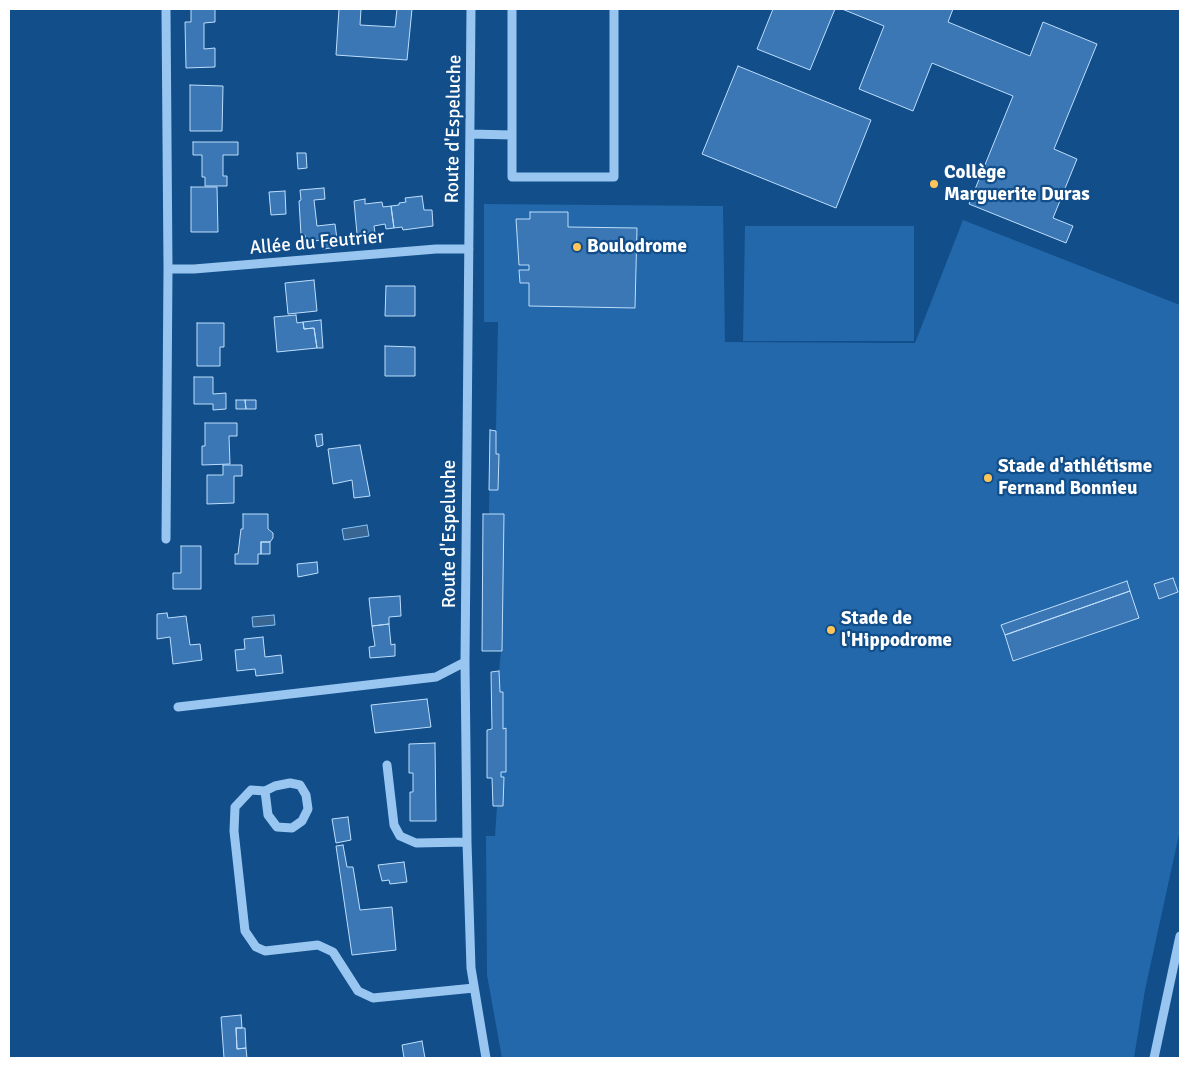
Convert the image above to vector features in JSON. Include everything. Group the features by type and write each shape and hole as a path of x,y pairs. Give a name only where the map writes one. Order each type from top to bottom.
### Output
{"street":[{"path":"166,9 168,269 166,540"},
{"name":"Route d'Espeluche","path":"471,9 465,662 467,842 471,968 486,1058"},
{"path":"512,9 512,177 614,177 614,9"},
{"path":"470,134 512,135"},
{"name":"Allée du Feutrier","path":"168,269 194,269 436,249 469,249"},
{"path":"178,707 436,677 465,662"},
{"path":"387,765 394,825 400,836 416,843 467,842"},
{"path":"265,791 268,815 277,827 292,828 302,821 308,809 306,795 300,785 290,783 275,786 265,791 251,790 235,806 234,831 245,931 256,947 265,951 318,945 333,952 358,991 373,998 474,988"},
{"path":"1154,1058 1180,936"}],"shaded area":[{"name":"Stade de l'Hippodrome","path":"484,204 723,206 725,342 915,343 963,220 1180,305 1180,830 1145,990 1134,1058 502,1058 487,975 486,836 495,836 497,806 493,806 492,778 487,778 487,730 492,729 491,672 499,671 501,651 482,651 483,514 489,514 490,430 496,430 498,322 484,322"},
{"path":"745,226 914,226 914,341 743,341"},
{"path":"367,525 369,536 344,540 342,529"},
{"path":"274,615 275,625 253,627 252,617"}],"building":[{"path":"191,9 215,9 215,22 204,23 204,49 215,48 215,67 186,68 185,22 191,22"},
{"path":"339,9 361,9 360,25 395,27 397,9 412,9 407,60 336,55"},
{"path":"773,9 835,9 810,70 757,49"},
{"path":"842,9 953,9 948,22 1030,56 1043,22 1097,44 1054,149 1077,159 1053,218 1073,226 1066,243 969,204 1013,96 932,63 913,111 859,89 884,26"},
{"path":"738,66 871,120 836,208 702,154"},
{"path":"190,85 223,86 222,131 190,131"},
{"path":"193,142 238,142 238,155 223,155 223,176 227,176 227,186 205,186 205,177 202,177 202,155 193,155"},
{"path":"297,153 306,153 307,168 298,169"},
{"path":"191,187 217,187 218,232 191,232"},
{"path":"324,188 325,199 314,200 317,226 335,224 338,247 323,249 322,240 306,242 305,235 301,235 299,201 301,200 300,190"},
{"path":"285,191 286,214 271,215 269,192"},
{"path":"422,196 424,210 432,210 433,226 403,230 402,227 394,228 391,206 406,202 405,198"},
{"path":"365,199 365,204 382,202 383,207 391,206 394,228 386,229 385,224 374,226 375,233 357,234 354,201"},
{"name":"Boulodrome","path":"530,212 568,212 568,227 637,228 635,308 529,306 529,283 520,283 519,270 529,270 529,265 519,265 516,219 530,219"},
{"path":"314,280 317,311 288,314 285,283"},
{"path":"386,286 415,286 415,316 385,316"},
{"path":"296,315 297,323 303,322 304,329 314,328 317,348 277,352 274,317"},
{"path":"321,320 323,348 317,348 314,328 304,329 303,322"},
{"path":"197,323 224,323 224,347 220,347 220,366 197,366"},
{"path":"385,346 415,347 415,376 385,376"},
{"path":"194,377 213,377 213,394 226,393 226,409 213,410 213,404 194,404"},
{"path":"236,400 245,400 246,409 236,409"},
{"path":"245,400 256,400 256,409 246,409"},
{"path":"205,423 237,423 237,436 229,436 230,464 202,465 202,446 205,446"},
{"path":"490,430 496,431 496,454 499,454 498,490 489,490"},
{"path":"322,434 323,445 317,447 315,435"},
{"path":"360,445 370,496 354,498 352,480 333,484 328,449"},
{"path":"223,465 242,465 242,476 234,476 234,503 207,504 207,475 223,475"},
{"path":"243,514 268,514 268,529 273,533 273,538 270,542 261,542 261,554 258,554 258,564 235,564 235,554 238,554 241,529 243,529"},
{"path":"483,514 504,514 502,651 482,651"},
{"path":"261,542 270,542 270,554 261,554"},
{"path":"181,546 201,546 201,589 173,589 173,573 181,573"},
{"path":"317,562 318,573 298,577 297,564"},
{"path":"1173,578 1178,592 1159,599 1154,584"},
{"path":"1127,581 1130,591 1005,635 1001,625"},
{"path":"1130,591 1139,618 1013,661 1005,635"},
{"path":"400,596 401,616 389,617 389,624 372,626 369,598"},
{"path":"167,613 168,618 186,616 190,645 200,644 202,660 173,664 170,637 157,639 157,614"},
{"path":"389,624 391,645 395,644 395,656 370,658 369,647 375,646 372,626"},
{"path":"263,637 265,657 281,655 283,673 256,676 255,669 237,671 235,650 245,649 244,639"},
{"path":"499,671 500,692 503,692 503,729 506,728 506,772 501,772 501,777 504,777 503,806 493,806 492,778 487,778 487,730 492,729 491,672"},
{"path":"427,699 431,727 375,733 371,705"},
{"path":"435,743 436,821 410,821 410,792 413,792 413,773 409,773 409,744"},
{"path":"348,817 351,840 336,843 332,819"},
{"path":"343,845 347,867 353,867 360,910 392,907 396,950 352,955 336,846"},
{"path":"404,862 407,882 390,884 389,880 382,881 378,865"},
{"path":"241,1015 242,1028 236,1028 237,1049 246,1048 247,1058 224,1058 221,1017"},
{"path":"236,1028 245,1028 246,1048 237,1049"},
{"path":"422,1041 425,1058 404,1058 402,1045"}],"place":[{"name":"Collège Marguerite Duras","path":"934,184"},
{"name":"Boulodrome","path":"577,247"},
{"name":"Stade d'athlétisme Fernand Bonnieu","path":"988,478"},
{"name":"Stade de l'Hippodrome","path":"831,630"}]}
